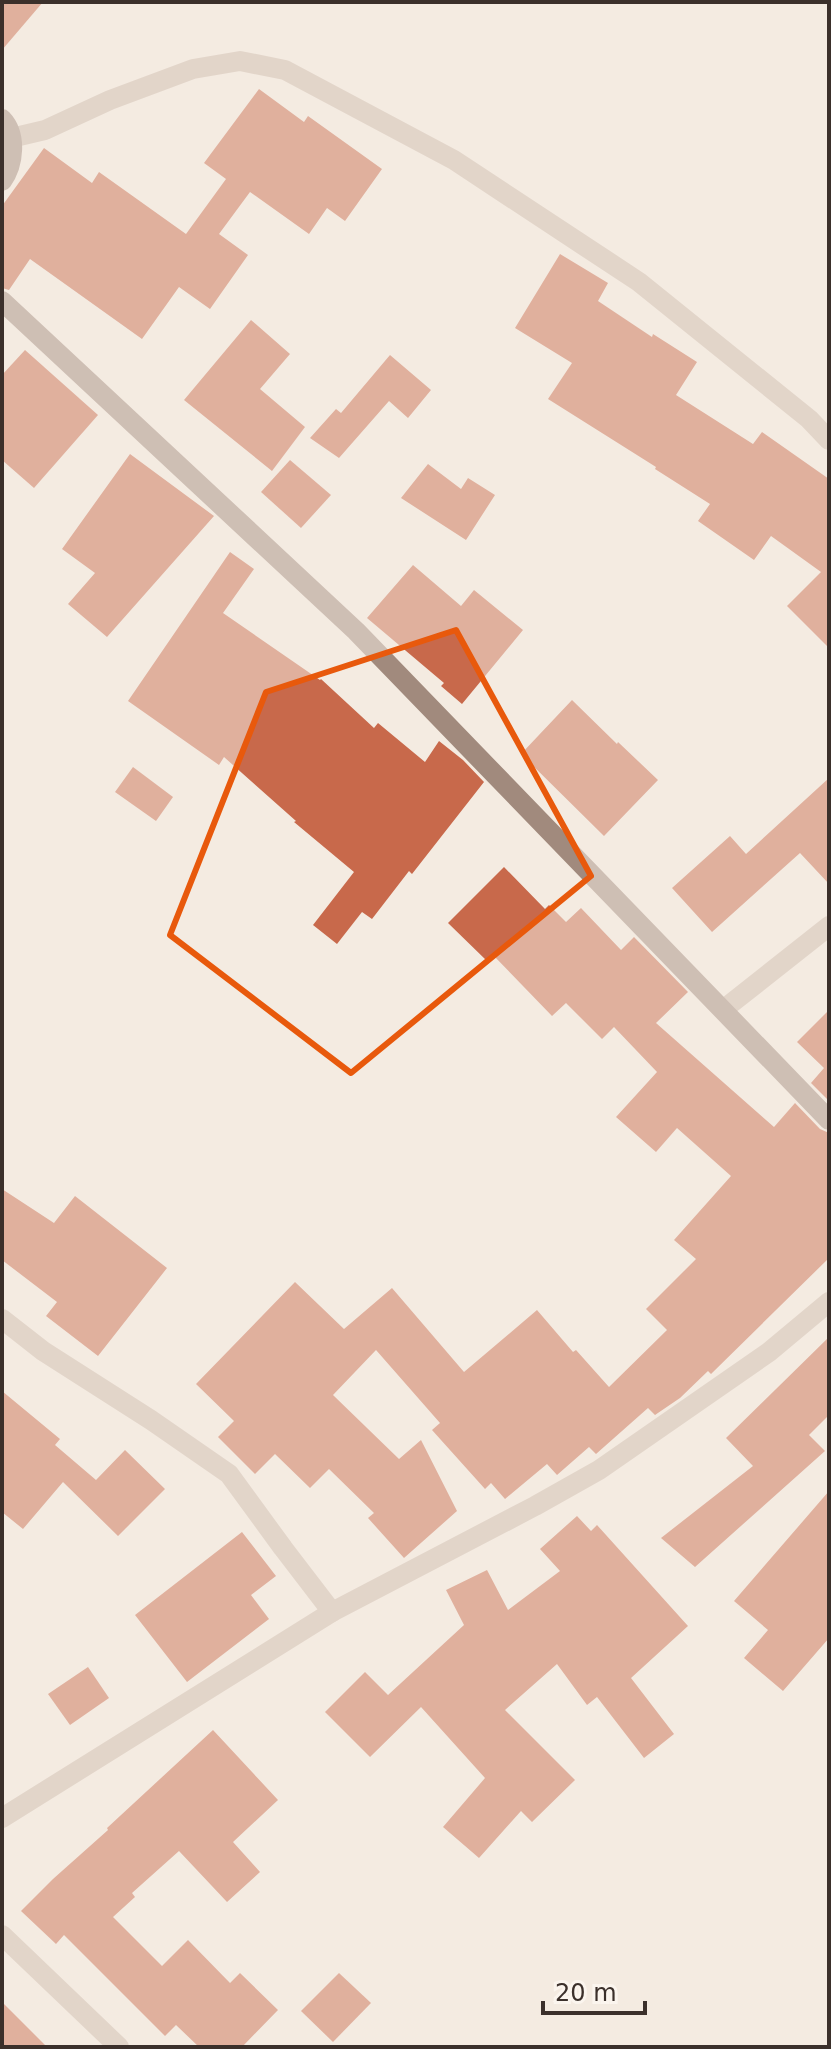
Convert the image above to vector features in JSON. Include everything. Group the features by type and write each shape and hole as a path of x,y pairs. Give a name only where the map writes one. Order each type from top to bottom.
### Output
{"street":[{"path":"2,181 12,160 6,129 45,130 110,100 193,69 240,61 285,70 454,160 639,282 809,419 829,440"},
{"path":"2,301 356,631 829,1120"},
{"path":"724,1009 829,926"},
{"path":"2,1818 332,1612 599,1470 769,1352 829,1302"},
{"path":"2,1319 43,1351 229,1474 332,1612"},
{"path":"2,1935 119,2047"}],"highlighted area":[{"path":"456,630 591,876 351,1073 170,935 266,692"}],"building":[{"path":"2,2 43,2 2,50"},
{"path":"259,89 304,122 308,116 382,169 345,221 327,208 309,234 250,192 219,234 248,255 210,309 179,287 142,339 30,259 9,290 2,288 2,206 44,148 92,183 99,172 186,234 226,179 204,163"},
{"path":"560,254 608,283 598,301 697,362 676,395 753,444 762,432 829,479 829,648 787,606 821,572 771,536 754,560 698,521 710,504 548,399 572,363 515,328"},
{"path":"251,320 290,354 260,389 305,427 272,471 184,400"},
{"path":"25,350 98,415 34,488 2,460 2,375"},
{"path":"390,355 431,390 408,418 389,401 339,458 310,438 336,409 341,413"},
{"path":"130,454 214,516 107,637 68,604 95,573 62,549"},
{"path":"290,460 331,495 301,528 261,492"},
{"path":"428,464 461,489 468,478 495,495 466,540 401,498"},
{"path":"230,552 254,569 223,613 321,679 374,728 378,723 425,762 439,741 484,782 412,874 409,871 372,919 362,912 337,944 313,925 354,872 224,757 219,765 128,701"},
{"path":"413,565 461,606 474,590 523,630 462,704 441,686 444,683 367,618"},
{"path":"572,700 658,780 604,836 521,754"},
{"path":"133,767 173,797 156,821 115,792"},
{"path":"829,778 829,884 800,853 712,932 672,888 730,836 746,854"},
{"path":"504,867 545,909 549,905 566,922 581,908 621,950 634,937 688,992 656,1023 774,1127 795,1103 820,1129 829,1133 829,1258 711,1374 708,1371 680,1398 655,1415 648,1408 596,1454 589,1447 557,1475 547,1464 505,1499 491,1483 485,1489 432,1430 440,1423 376,1350 333,1395 399,1459 421,1440 457,1511 404,1558 368,1518 374,1513 329,1469 310,1488 275,1454 255,1474 218,1437 234,1421 196,1384 295,1282 344,1329 392,1288 464,1372 537,1310 609,1387 667,1330 646,1309 696,1259 674,1240 731,1176 677,1128 656,1152 616,1117 657,1072 614,1027 602,1039 566,1003 552,1016 493,955 487,961 448,923"},
{"path":"829,1010 829,1101 811,1083 824,1068 797,1042"},
{"path":"2,1189 54,1223 75,1196 167,1268 98,1356 46,1316 57,1302 2,1260"},
{"path":"829,1337 829,1415 809,1435 825,1451 695,1567 661,1538 753,1466 726,1438"},
{"path":"2,1391 60,1439 55,1445 96,1480 125,1450 165,1489 118,1536 63,1482 23,1529 2,1512"},
{"path":"829,1491 829,1638 783,1691 744,1658 768,1630 734,1601"},
{"path":"577,1516 591,1531 597,1525 688,1626 631,1678 674,1734 644,1758 597,1697 587,1705 557,1664 505,1710 575,1780 532,1822 521,1811 479,1858 443,1827 485,1778 421,1707 370,1757 325,1712 365,1672 388,1695 464,1625 446,1590 487,1570 508,1610 560,1571 540,1549"},
{"path":"242,1532 276,1576 251,1595 269,1619 187,1682 135,1615"},
{"path":"88,1667 109,1698 70,1725 48,1694"},
{"path":"213,1730 278,1800 233,1842 260,1872 227,1902 179,1851 132,1893 135,1897 113,1917 162,1966 188,1940 230,1983 240,1973 278,2010 242,2047 199,2047 176,2025 165,2036 64,1935 56,1944 21,1911"},
{"path":"339,1973 371,2003 333,2042 301,2011"},
{"path":"2,2002 47,2047 2,2047"}]}
